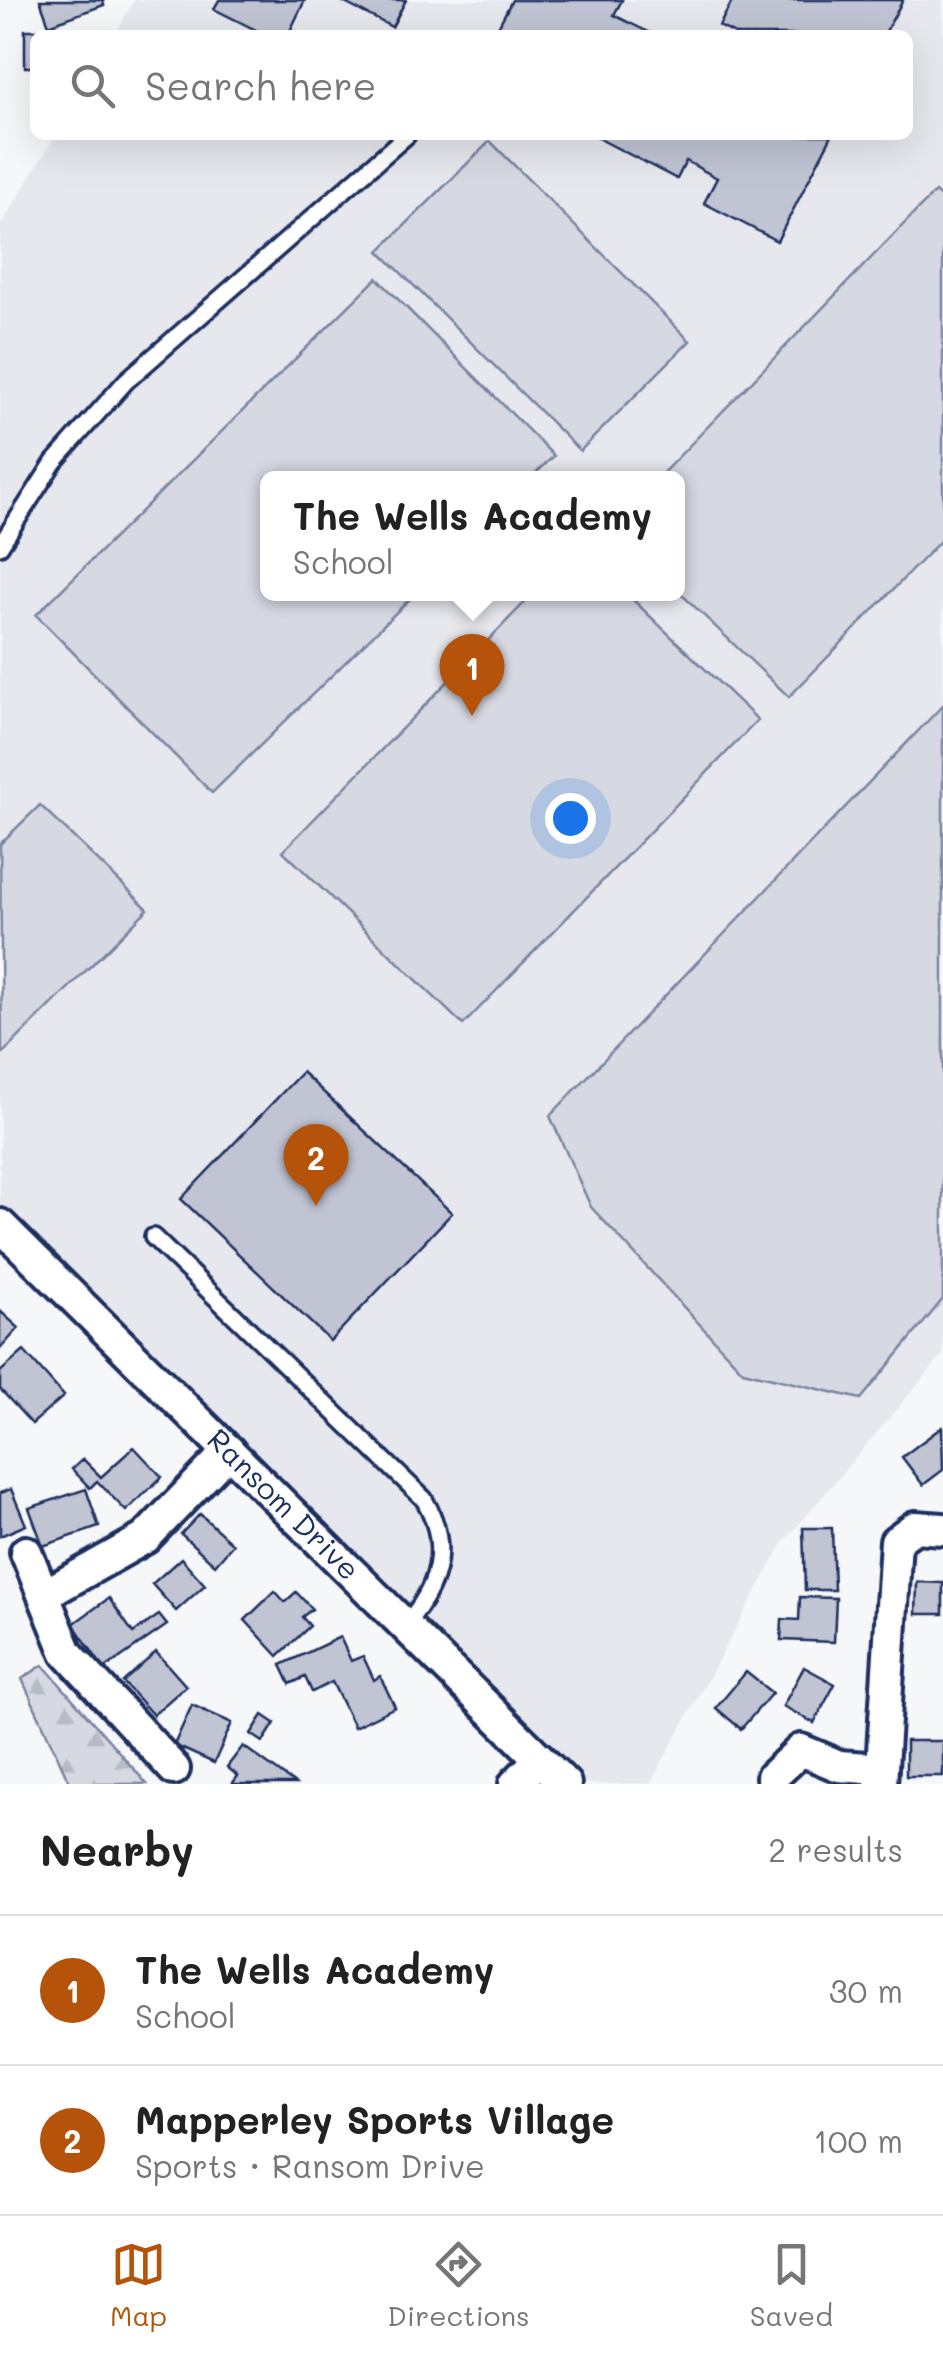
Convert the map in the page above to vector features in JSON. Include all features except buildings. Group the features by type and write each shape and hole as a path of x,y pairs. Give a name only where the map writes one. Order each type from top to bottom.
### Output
{"street":[{"name":"Ransom Drive","path":"0,1225 565,1784"},
{"path":"46,1594 146,1538 229,1451"},
{"path":"772,1777 801,1750 881,1777 896,1540 915,1527 943,1528"},
{"path":"26,1552 67,1653 174,1769"},
{"path":"515,1784 540,1759"}],"lane":[{"path":"0,546 54,462 126,382 400,140"},
{"path":"154,1237 424,1498 435,1518 440,1540 437,1569 427,1602 404,1626"}],"shaded area":[{"path":"134,0 943,0 943,1355 783,1543 650,1784 588,1784 0,1206 0,226 53,140 913,140 913,30 118,30"}],"green space":[{"path":"490,141 690,341 580,451 379,251"},
{"path":"935,192 943,199 943,538 789,697 685,598 685,471 665,471"},
{"path":"377,278 554,456 538,471 260,471 260,601 408,601 212,793 36,615"},
{"path":"526,601 634,601 758,720 463,1025 283,851"},
{"path":"943,705 943,1299 861,1399 743,1371 591,1207 550,1116"},
{"path":"40,805 148,909 2,1054 0,844"},
{"path":"43,1665 147,1784 70,1784 22,1679"}],"place":[{"name":"The Wells Academy","path":"472,716"},
{"name":"Mapperley Sports Village","path":"316,1206"}]}
